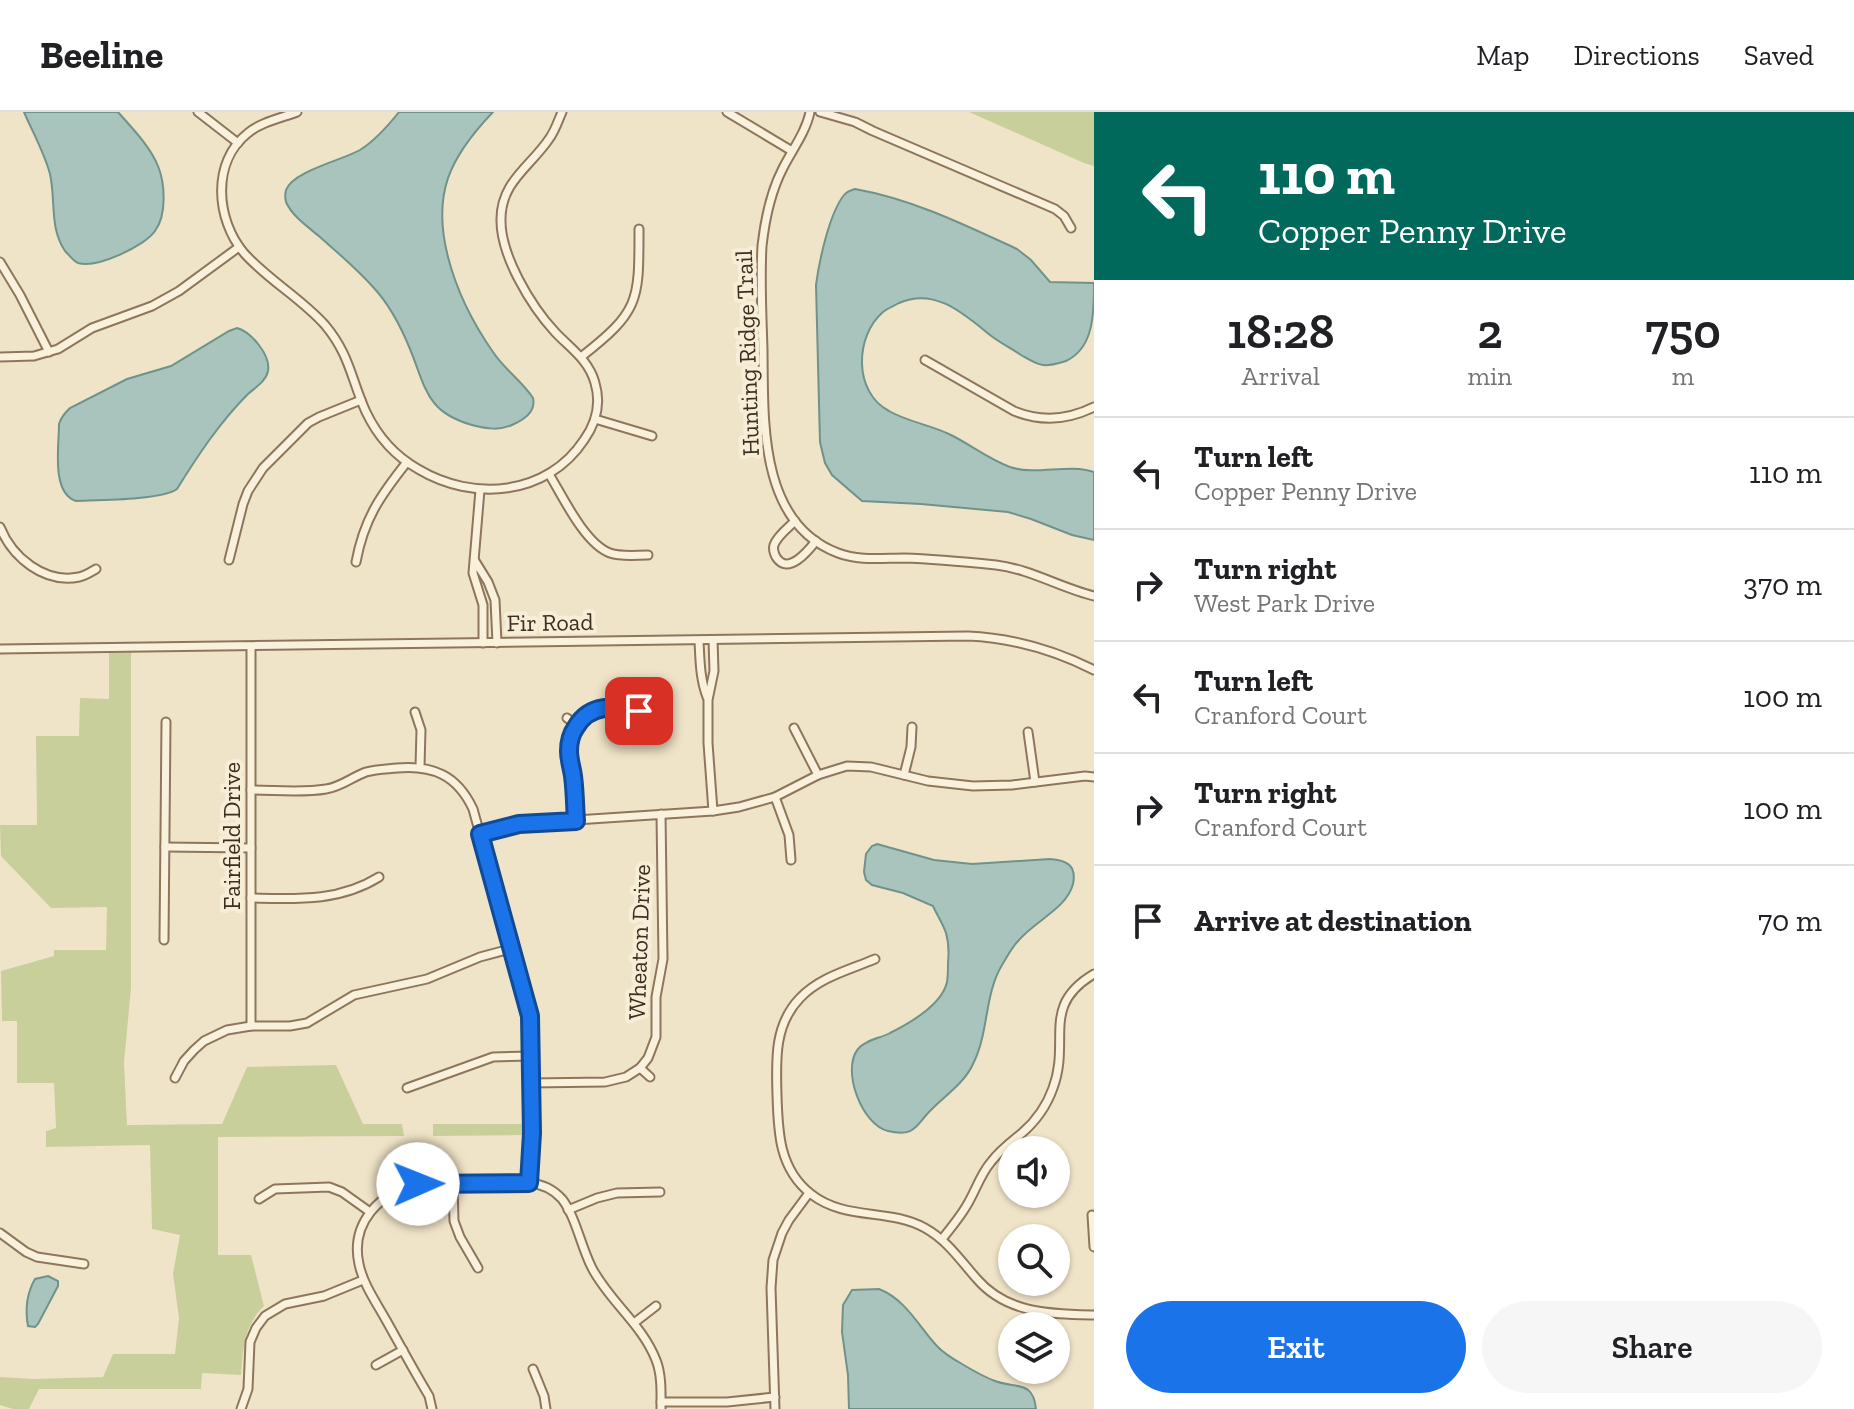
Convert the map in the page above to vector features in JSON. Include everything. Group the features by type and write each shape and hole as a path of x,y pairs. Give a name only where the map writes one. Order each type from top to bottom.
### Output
{"street":[{"path":"198,112 238,143"},
{"path":"297,112 254,129 238,143 224,173 222,192 227,224 246,255 311,311 329,331 349,364 361,400 382,438 407,462 429,476 480,490 516,488 549,474 573,455 595,419 595,383 588,366 551,328 531,300 513,266 501,226 501,211 508,188 549,139 562,112"},
{"path":"727,112 792,151"},
{"name":"Hunting Ridge Trail","path":"810,112 771,197 761,259 766,442 776,483 795,521 809,536 837,553 853,557 922,559 1008,567 1094,596"},
{"path":"820,112 855,122 1055,209 1071,228"},
{"path":"581,357 616,328 631,307 639,282 639,229"},
{"path":"0,357 34,356 49,352 92,328 152,306 239,247"},
{"path":"0,262 49,352"},
{"path":"925,360 1027,416 1064,418 1094,407"},
{"path":"229,560 243,504 263,468 308,423 361,400"},
{"path":"595,419 652,436"},
{"path":"356,562 370,515 407,462"},
{"path":"549,474 585,532 598,546 616,555 648,555"},
{"path":"480,490 473,573 484,610 483,643"},
{"path":"795,521 774,545 778,560 794,563 816,541"},
{"path":"0,527 17,555 40,571 58,577 79,577 96,569"},
{"path":"474,559 495,600 497,643"},
{"name":"Fir Road","path":"0,649 979,637 1045,649 1094,670"},
{"path":"713,640 714,671 708,700 713,811"},
{"path":"699,641 703,686 708,700"},
{"name":"Fairfield Drive","path":"251,647 251,1026"},
{"path":"576,821 574,777 569,753 571,737 577,725 585,716 602,708 639,711"},
{"path":"415,712 421,730 420,767"},
{"path":"567,718 577,725"},
{"path":"164,940 166,722"},
{"path":"904,775 912,727"},
{"path":"794,728 818,775"},
{"path":"1028,732 1035,782"},
{"path":"480,834 519,824 739,807 775,797 837,768 858,766 928,781 973,786 1094,777"},
{"path":"251,790 328,789 370,772 420,767 439,772 455,783 468,799 530,1016 532,1133 529,1183"},
{"path":"775,797 789,835 791,860"},
{"name":"Wheaton Drive","path":"640,1068 648,1058 656,1037 656,997 663,969 661,814"},
{"path":"165,847 251,848"},
{"path":"251,898 324,897 353,891 379,877"},
{"path":"175,1078 184,1061 204,1041 227,1030 307,1023 354,995 427,979 480,957 510,949"},
{"path":"875,959 817,985 799,999 786,1018 778,1041 776,1068 778,1132 789,1167 809,1193 826,1203 849,1212 902,1218 926,1229 953,1249 982,1285 1018,1307 1055,1315 1094,1315"},
{"path":"942,1239 964,1210 991,1161 1032,1123 1048,1101 1059,1064 1060,1025 1065,1003 1073,989 1094,974"},
{"path":"407,1088 493,1057 531,1056"},
{"path":"531,1083 605,1082 626,1077 640,1068 650,1077"},
{"path":"1048,1101 1057,1105"},
{"path":"432,1409 429,1396 363,1280 357,1248 362,1227 383,1198 404,1187 418,1184 529,1183 546,1187 561,1198 595,1275 634,1323 656,1360 660,1374 661,1406 775,1397"},
{"path":"453,1184 454,1221 478,1268"},
{"path":"259,1199 275,1189 329,1187 342,1192 370,1212"},
{"path":"568,1210 609,1195 660,1192"},
{"path":"775,1409 773,1260 782,1233 809,1193"},
{"path":"1092,1215 1094,1246"},
{"path":"0,1233 37,1257 84,1264"},
{"path":"241,1409 248,1389 250,1342 265,1316 285,1304 317,1299 363,1280"},
{"path":"634,1323 656,1306"},
{"path":"376,1365 403,1350"},
{"path":"533,1369 546,1409"}],"green space":[{"path":"969,112 1094,112 1094,166 1084,163"},
{"path":"131,652 131,988 124,1063 127,1125 222,1124 247,1067 336,1065 363,1124 402,1124 404,1136 218,1137 218,1255 251,1255 264,1306 248,1329 241,1375 202,1373 201,1389 39,1389 29,1409 13,1409 0,1405 0,1377 103,1377 113,1354 175,1354 179,1318 173,1274 180,1235 152,1229 150,1145 46,1147 46,1131 56,1128 54,1083 17,1083 17,1021 2,1021 1,971 54,956 54,950 106,950 107,907 51,908 1,856 0,825 37,825 36,736 79,736 80,698 109,699 109,653"},
{"path":"433,1124 524,1124 524,1135 433,1136"}],"water":[{"path":"24,112 118,112 146,144 160,173 162,216 150,237 131,249 96,263 78,263 73,259 60,242 50,174"},
{"path":"399,112 493,112 455,161 448,178 442,214 448,257 466,306 497,358 533,398 529,414 504,428 472,425 457,420 436,406 399,324 385,301 354,267 296,217 286,202 286,190 290,183 360,150"},
{"path":"855,189 918,206 1017,249 1050,282 1094,283 1093,317 1087,339 1082,348 1066,361 1049,365 1034,362 998,341 959,311 925,298 899,303 883,312 867,335 862,363 869,391 877,402 896,415 951,435 1010,467 1094,472 1094,540 1008,512 862,501 832,475 825,463 820,442 816,285 829,226 844,195"},
{"path":"237,328 248,334 263,351 268,365 267,375 219,427 177,489 129,499 76,501 68,496 60,479 58,456 59,424 70,408 127,379 171,366"},
{"path":"877,844 934,860 972,864 1056,860 1072,868 1074,878 1070,893 1019,940 1002,965 992,989 982,1040 970,1071 914,1128 904,1133 888,1131 870,1119 853,1083 853,1058 861,1046 907,1024 939,998 947,982 948,944 933,906 903,893 872,885 866,880 866,854"},
{"path":"48,1276 58,1281 58,1286 38,1324 28,1326 27,1302 32,1284 35,1279"},
{"path":"879,1289 888,1293 904,1306 945,1353 998,1384 1028,1390 1036,1409 849,1409 842,1332 843,1305 852,1290"}],"route":[{"path":"418,1184 529,1183 532,1133 530,1016 480,834 519,824 576,821 574,777 569,753 571,737 577,725 585,716 602,708 639,711"}]}
